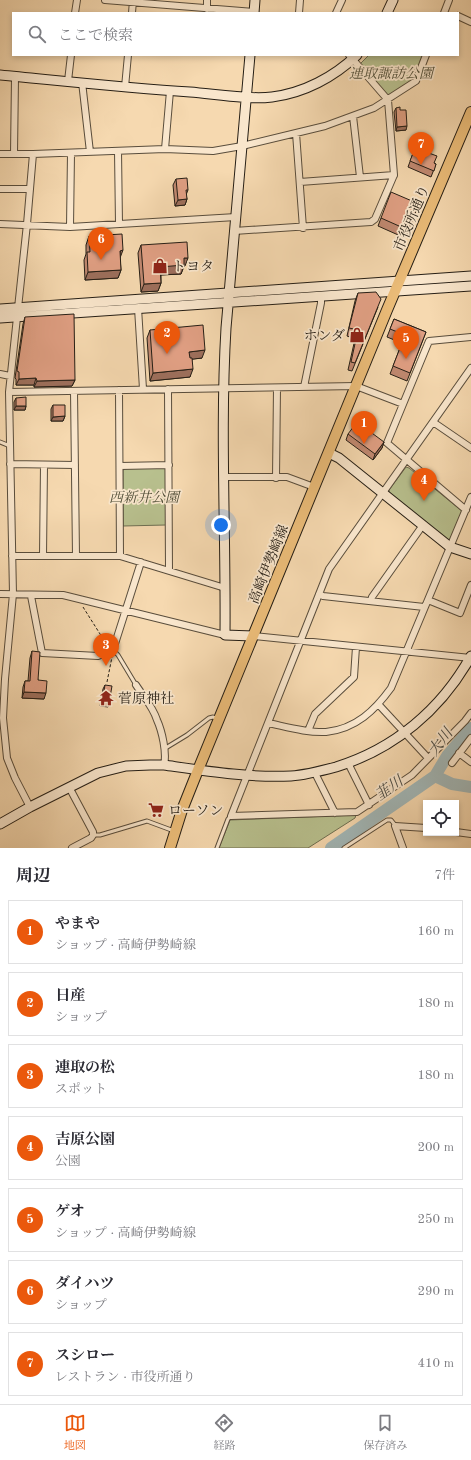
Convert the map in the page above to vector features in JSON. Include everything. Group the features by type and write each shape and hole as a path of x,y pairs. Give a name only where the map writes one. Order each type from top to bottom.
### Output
{"main road":[{"name":"市役所通り","path":"395,292 471,112"},
{"name":"高崎伊勢崎線","path":"170,848 198,770 395,292"}],"street":[{"path":"75,12 77,0"},
{"path":"105,0 242,12"},
{"path":"206,9 207,0"},
{"path":"254,12 255,0"},
{"path":"299,12 300,0"},
{"path":"336,12 342,0"},
{"path":"387,12 393,0"},
{"path":"446,12 449,0"},
{"path":"132,12 133,2"},
{"path":"459,16 471,22"},
{"path":"68,81 71,56"},
{"path":"125,87 128,56"},
{"path":"225,635 224,356 250,56"},
{"path":"0,75 170,91 247,97 270,97 299,90 330,77 353,56 388,100 394,175 375,219 371,222 303,228 234,231"},
{"path":"0,154 165,149 213,151 296,134 372,110 416,80 426,56"},
{"path":"14,154 15,77"},
{"path":"82,82 90,152"},
{"path":"165,149 170,91"},
{"path":"353,116 360,177"},
{"path":"296,134 303,228"},
{"path":"118,151 119,224"},
{"path":"70,227 71,153"},
{"path":"30,807 15,778 7,758 1,718 2,679 13,594 8,392 27,224 33,154"},
{"path":"300,182 394,175"},
{"path":"0,188 30,189"},
{"path":"0,224 70,227 236,217"},
{"path":"0,309 17,312 138,308 399,281 471,276"},
{"path":"0,318 17,312 228,298 321,296 471,286"},
{"path":"304,387 321,303 321,296"},
{"path":"138,308 143,390"},
{"path":"466,510 387,443 429,341 471,337"},
{"path":"471,368 329,569 231,816 357,812 412,774 465,721 471,713"},
{"path":"0,374 10,376"},
{"path":"8,392 356,386 403,404"},
{"path":"276,478 277,388"},
{"path":"168,389 169,570"},
{"path":"119,390 120,556"},
{"path":"74,391 76,556"},
{"path":"433,422 471,448"},
{"path":"329,453 339,458 450,547 471,554"},
{"path":"10,464 75,465"},
{"path":"43,556 44,465"},
{"path":"120,466 169,465"},
{"path":"224,477 291,478 314,488"},
{"path":"268,723 308,731 327,732 344,727 363,718 379,704 391,688 407,652 424,607 471,497"},
{"path":"371,601 372,597 423,525"},
{"path":"12,556 120,556 225,588"},
{"path":"31,596 42,653 98,656 112,650 141,562"},
{"path":"428,600 460,614 471,585"},
{"path":"0,594 31,596 63,595 225,635 254,636 471,657"},
{"path":"319,594 323,596 424,607"},
{"path":"308,731 315,714 354,677 356,647"},
{"path":"0,824 69,787 98,773 112,769 137,765 164,766 246,776 292,776 315,773 348,763 381,749 425,716 443,696 471,657"},
{"path":"136,685 157,718 164,750 164,766"},
{"path":"379,704 428,758"},
{"path":"452,762 471,738"},
{"path":"459,753 471,762"},
{"path":"348,763 369,805"},
{"path":"315,773 335,813"},
{"path":"69,787 93,832 93,835 72,848"},
{"path":"403,848 395,826 423,828"},
{"path":"459,832 471,834"}],"lane":[{"path":"0,442 10,446"},
{"path":"112,650 118,655 136,685"},
{"path":"164,750 187,736 209,718 213,717 219,719"},
{"path":"217,848 228,819 231,816"},
{"path":"344,848 387,820 391,820 395,826"},
{"path":"93,835 100,835 147,821 175,831"}],"path":[{"path":"79,600 112,650 107,682"}],"green space":[{"name":"連取諏訪公園","path":"368,56 423,56 413,80 388,96 360,64"},
{"path":"406,467 462,511 450,539 448,540 389,493 389,490"},
{"name":"西新井公園","path":"126,468 166,468 166,525 123,526 123,470"},
{"path":"356,815 355,818 308,848 219,848 230,820"}],"building":[{"path":"400,107 400,110 406,110 407,126 397,127 396,108"},
{"path":"415,148 437,156 434,163 436,164 434,171 410,161"},
{"path":"187,178 187,199 178,200 176,179"},
{"path":"391,192 419,204 408,230 381,218"},
{"path":"122,234 123,250 120,251 121,270 88,272 87,252 90,252 89,236"},
{"path":"187,242 188,258 184,258 184,265 160,267 161,283 144,284 141,245"},
{"name":"ホンダ","path":"376,292 381,299 355,363 351,362 358,330 349,328 358,293"},
{"path":"74,314 75,380 37,381 36,378 19,379 19,372 17,371 25,317"},
{"path":"394,319 426,332 410,373 393,366 405,335 390,329"},
{"path":"203,325 205,350 189,352 190,358 192,358 193,369 153,373 150,330"},
{"path":"26,397 26,406 16,406 16,398"},
{"path":"53,405 65,405 65,416 53,417"},
{"path":"357,422 384,442 375,454 348,434"},
{"path":"32,651 40,652 38,680 47,681 46,693 24,692 25,681 30,681"},
{"name":"菅原神社","path":"105,685 112,686 109,703 102,702"}],"waterway":[{"name":"韮川","path":"331,848 435,776 447,756 471,728"},
{"name":"韮川","path":"435,776 452,784 471,787"}],"place":[{"name":"スシロー","path":"421,165"},
{"name":"ダイハツ","path":"101,260"},
{"name":"トヨタ","path":"160,266"},
{"name":"ホンダ","path":"357,335"},
{"name":"日産","path":"167,354"},
{"name":"ゲオ","path":"406,359"},
{"name":"やまや","path":"364,444"},
{"name":"吉原公園","path":"424,501"},
{"name":"連取の松","path":"106,666"},
{"name":"菅原神社","path":"106,698"},
{"name":"ローソン","path":"156,810"}],"water label":[{"name":"大川","path":"440,742"}]}
